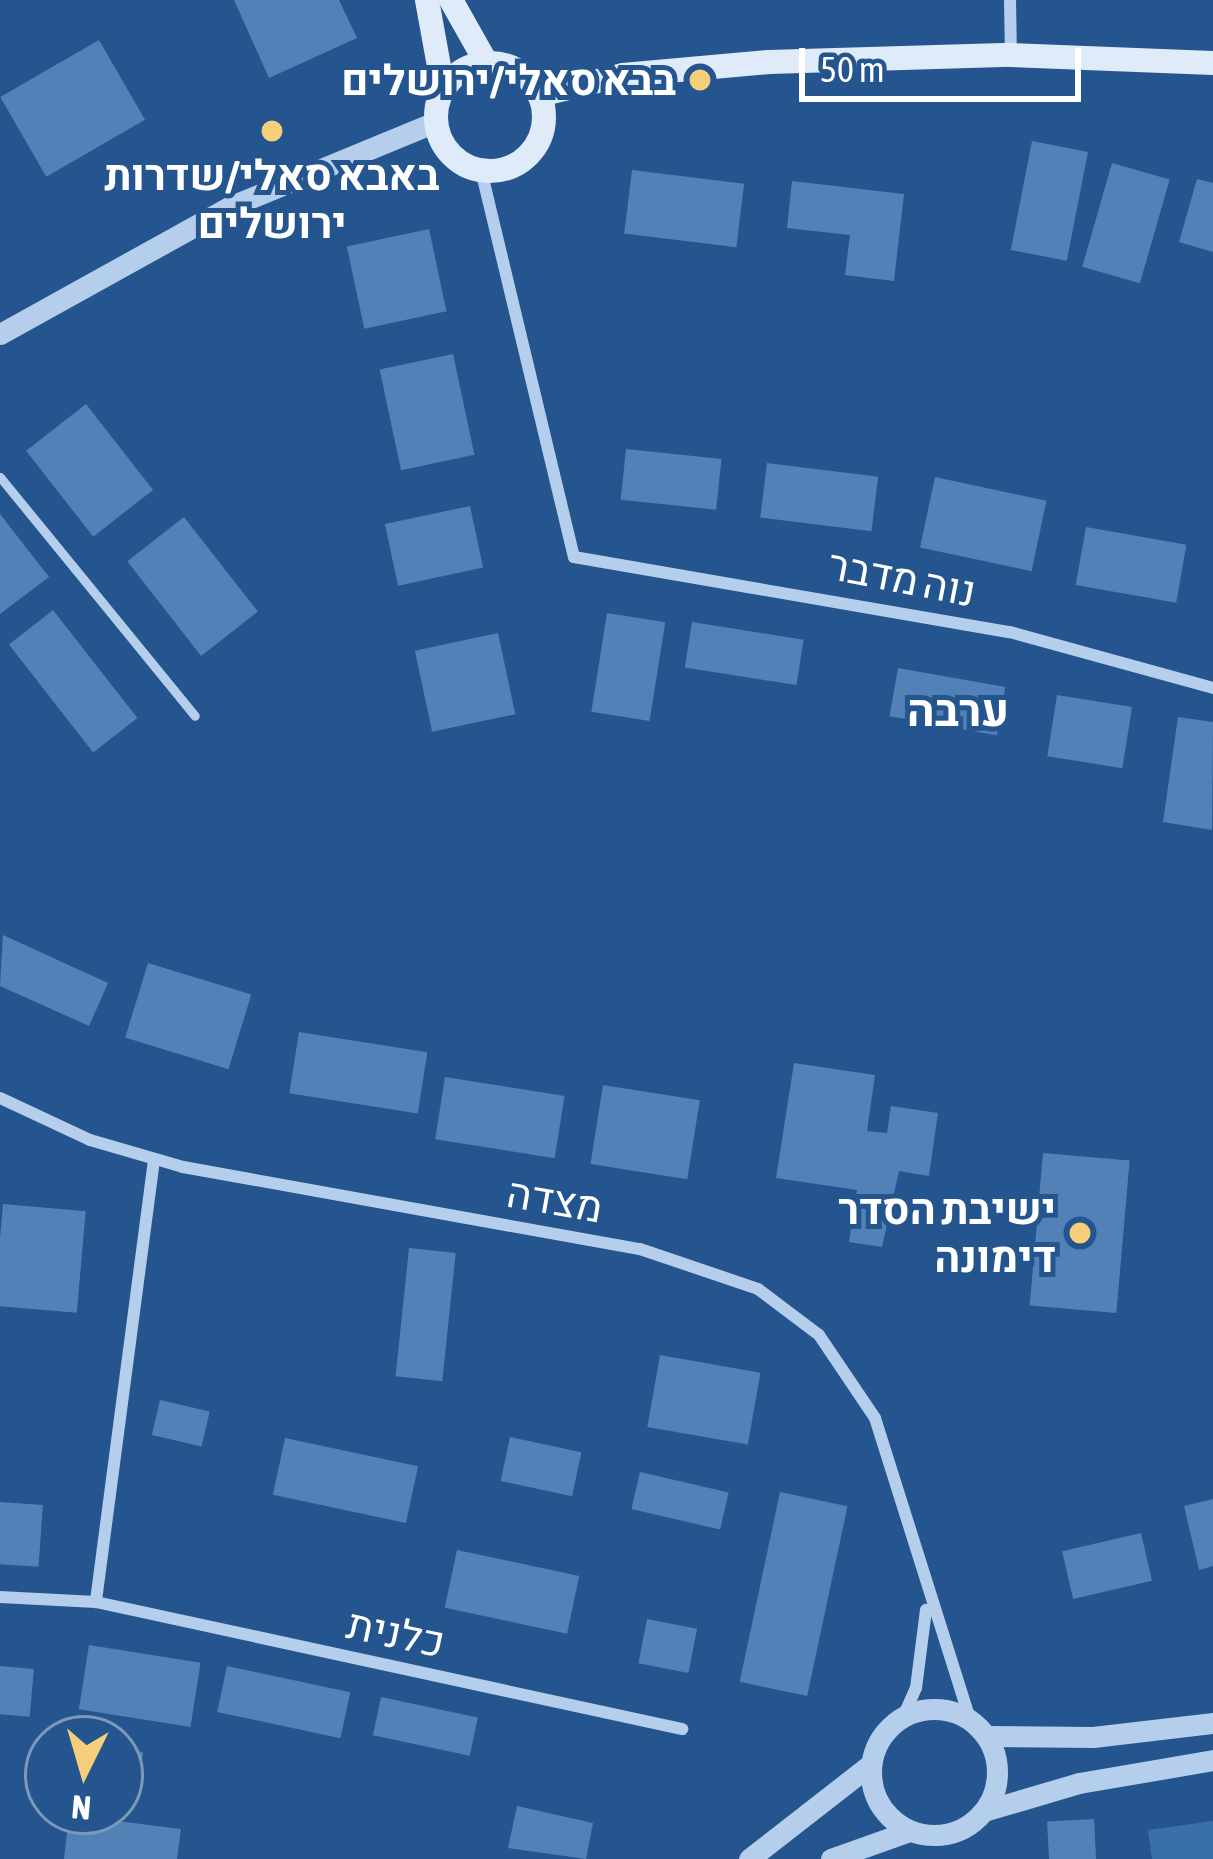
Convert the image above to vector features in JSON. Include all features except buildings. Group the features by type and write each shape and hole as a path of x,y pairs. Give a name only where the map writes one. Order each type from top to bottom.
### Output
{"main road":[{"path":"427,0 443,88 435,122 449,153 481,170 510,167 535,147 544,116 539,95 520,71 486,62 443,88"},
{"path":"452,0 486,62"},
{"path":"539,95 694,67 1011,55 1213,63"}],"street":[{"path":"1010,0 1011,55"},
{"path":"0,334 229,207 435,122"},
{"name":"נוה מדבר","path":"481,170 574,556 1010,632 1213,688"},
{"name":"מצדה","path":"0,1098 154,1160 640,1250 758,1289 819,1336 857,1385 887,1448 925,1585 978,1728"},
{"path":"97,1602 154,1160"},
{"name":"מצדה","path":"903,1717 922,1657 925,1585"},
{"name":"כלנית","path":"0,1597 97,1602 682,1729"},
{"path":"909,1832 875,1796 871,1764 881,1737 903,1717 937,1709 978,1728 1093,1737 1213,1724"},
{"path":"978,1728 998,1769 984,1811"},
{"path":"831,1859 909,1832 946,1835 984,1811 1032,1794 1213,1760"},
{"path":"749,1859 871,1764"}],"lane":[{"path":"0,477 194,716"}],"shaded area":[{"path":"1213,1821 1213,1859 1152,1859 1148,1830"}],"place":[{"name":"בבא סאלי/ירושלים","path":"700,80"},
{"name":"באבא סאלי/שדרות ירושלים","path":"272,131"},
{"name":"ישיבת הסדר דימונה","path":"1080,1233"}],"district":[{"name":"ערבה","path":"958,711"}]}
